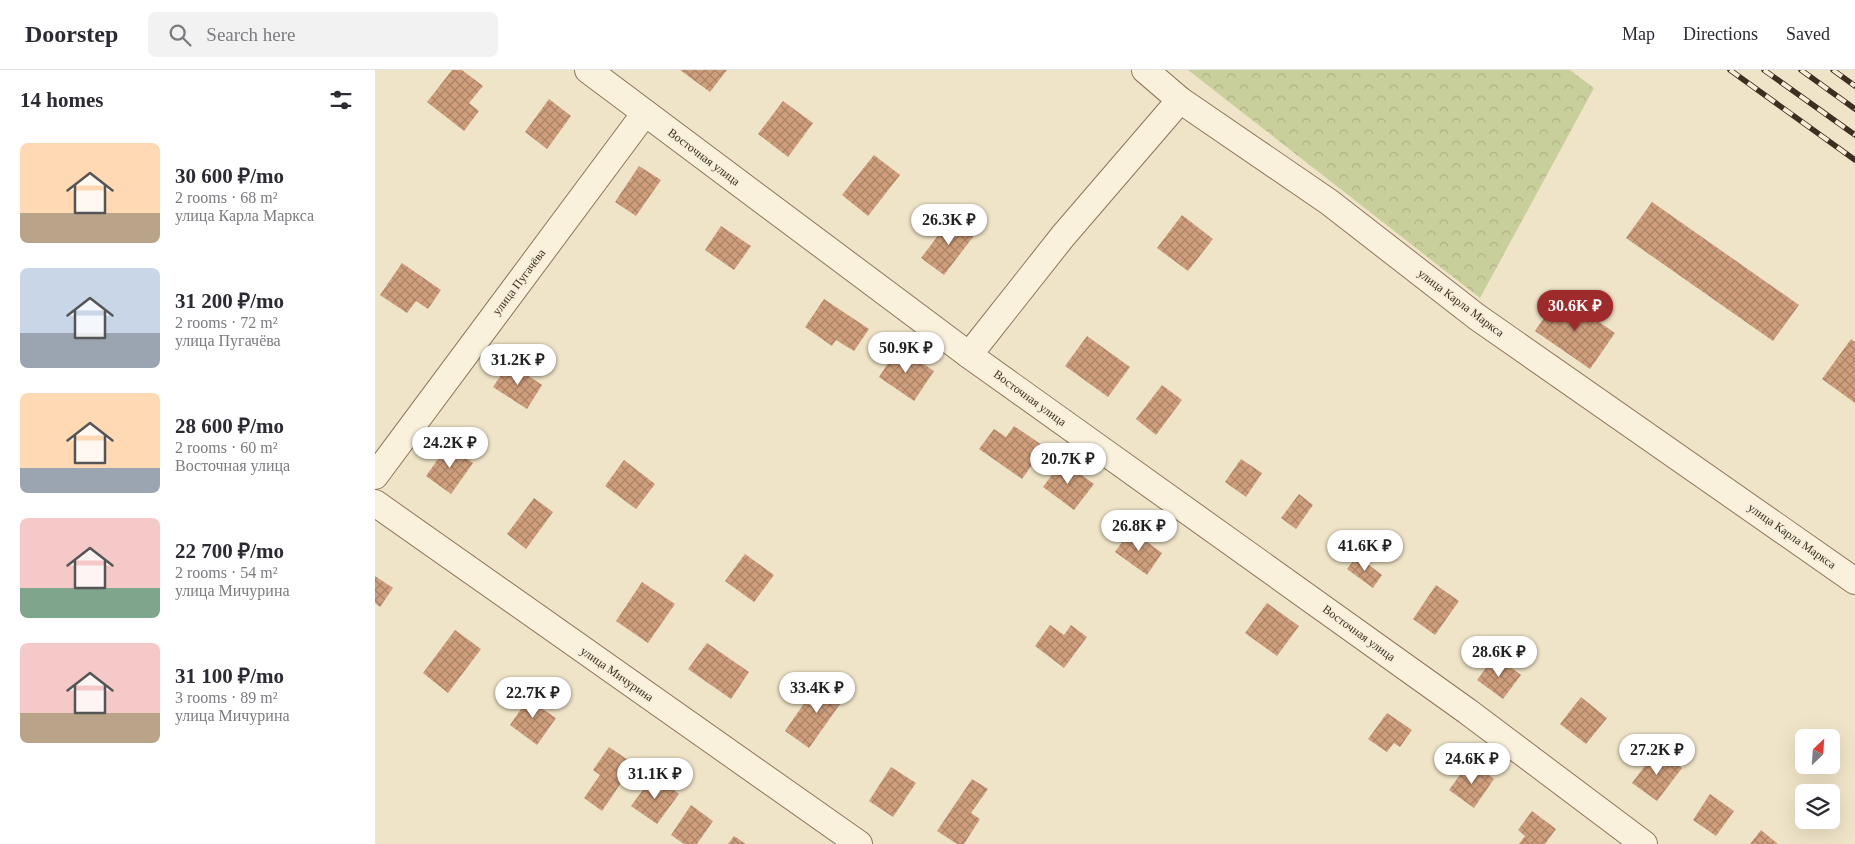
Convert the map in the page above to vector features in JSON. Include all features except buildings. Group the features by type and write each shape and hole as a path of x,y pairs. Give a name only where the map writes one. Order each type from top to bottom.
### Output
{"street":[{"name":"Восточная улица","path":"588,70 969,355 1467,711 1644,844"},
{"name":"улица Карла Маркса","path":"1145,70 1180,100 1329,202 1477,317 1855,581"},
{"path":"969,355 1063,236 1180,100"},
{"name":"улица Пугачёва","path":"375,476 645,113"},
{"name":"улица Мичурина","path":"375,503 859,844"}],"green space":[{"path":"1188,70 1570,70 1594,88 1480,298"}],"railway":[{"path":"1730,70 1855,160"},
{"path":"1764,70 1855,135"},
{"path":"1801,70 1855,109"},
{"path":"1833,70 1855,86"}]}
